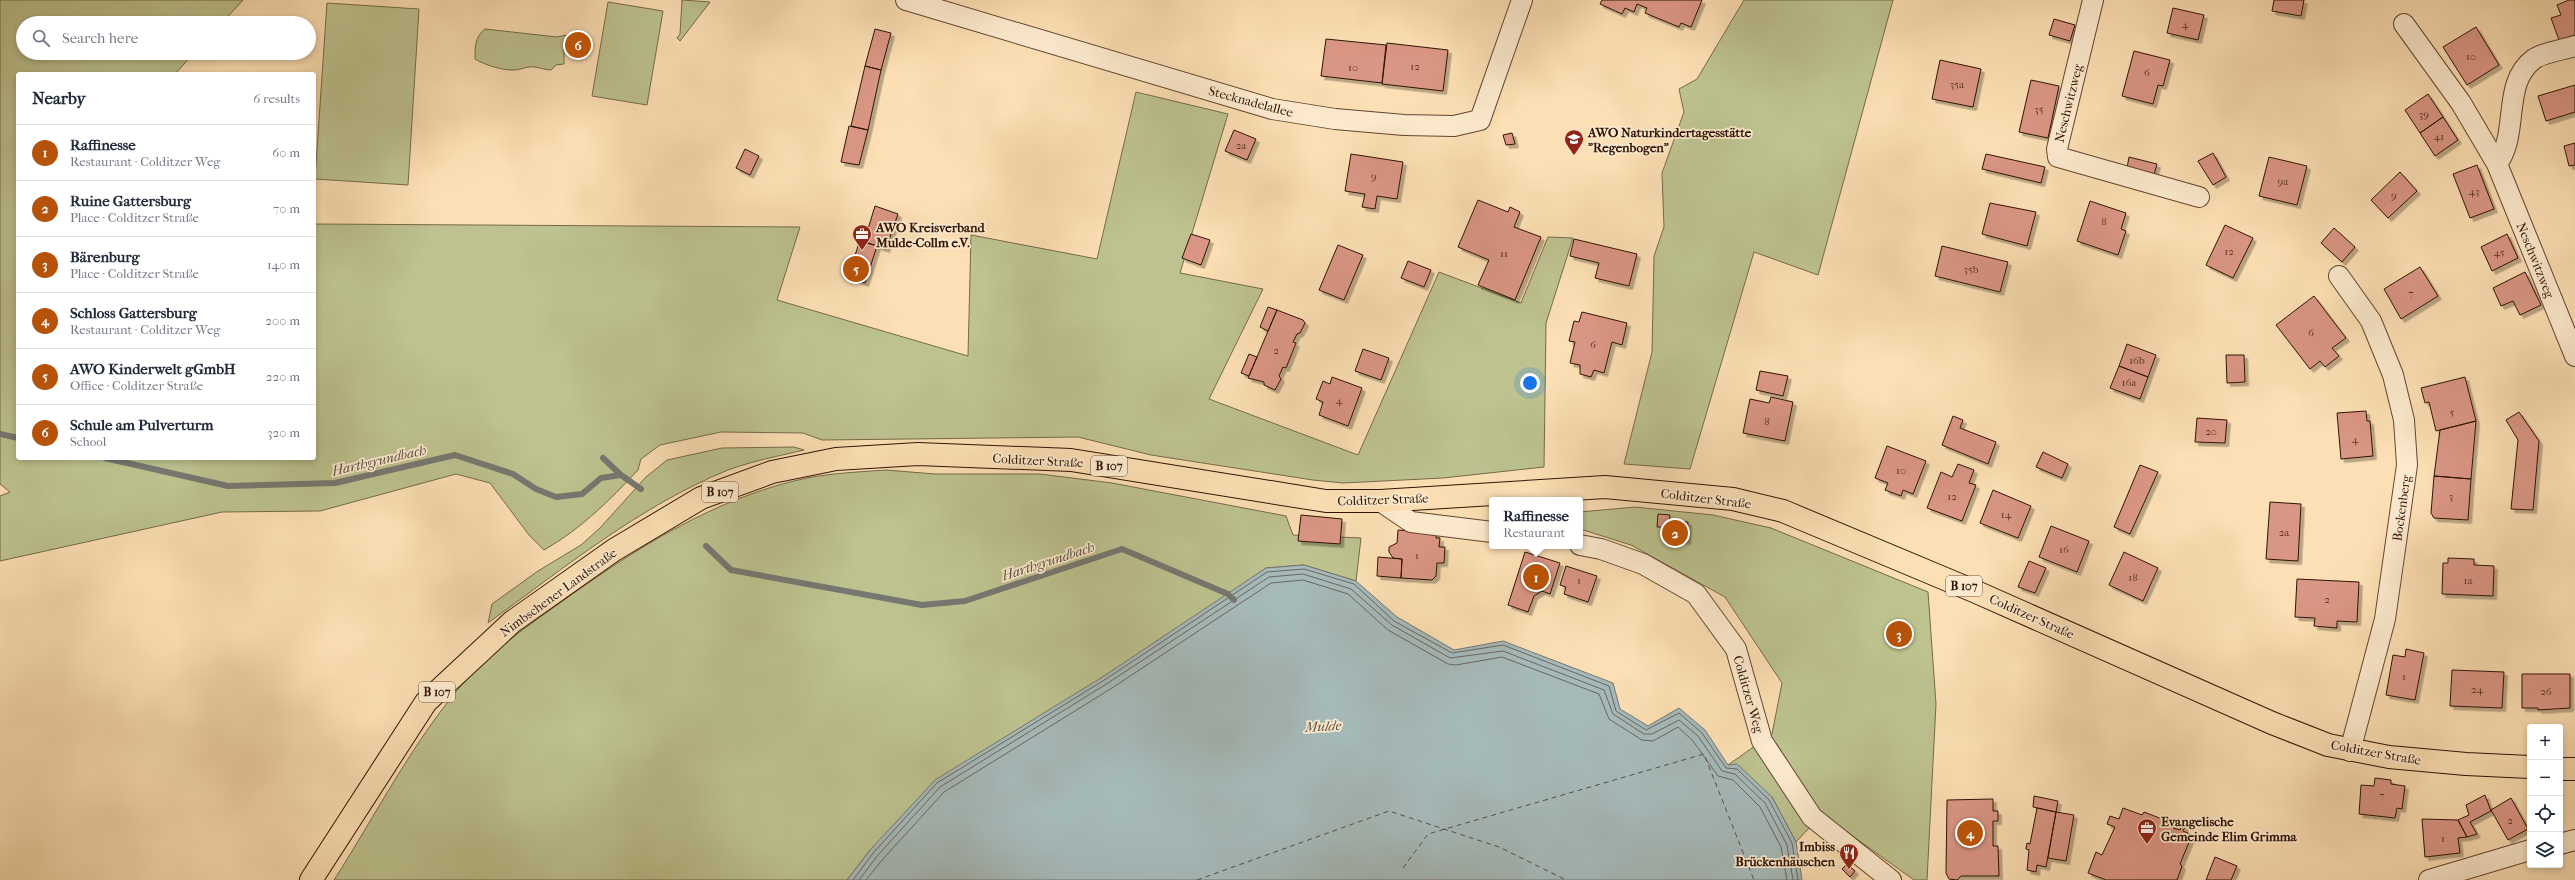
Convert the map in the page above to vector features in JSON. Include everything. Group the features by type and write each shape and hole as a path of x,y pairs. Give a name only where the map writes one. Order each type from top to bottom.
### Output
{"main road":[{"name":"Colditzer Straße","path":"836,459 918,454 1071,460 1326,501 1380,500 1605,487 1733,499 1783,511 1974,591 2272,723 2328,745 2350,750 2466,764 2527,767"},
{"name":"Nimbschener Landstraße","path":"311,880 426,702 512,622 614,550 701,498 772,472 836,459"},
{"path":"2563,768 2575,769"}],"street":[{"name":"Stecknadelallee","path":"906,0 1272,109 1335,119 1404,125 1454,126 1480,120 1522,0"},
{"name":"Neschwitzweg","path":"2093,0 2057,148 2058,157 2199,197"},
{"name":"Neschwitzweg","path":"2404,24 2461,103 2497,164 2575,356"},
{"path":"2497,164 2505,154 2510,137 2515,88 2521,70 2535,58 2575,46"},
{"name":"Bockenberg","path":"2339,276 2371,321 2393,375 2404,420 2407,465 2384,619 2350,750"},
{"path":"1380,500 1411,522 1489,532"},
{"name":"Colditzer Weg","path":"1583,546 1601,549 1643,564 1696,594 1736,649 1762,740 1812,817 1891,880"},
{"path":"2563,843 2575,840"},
{"path":"2429,880 2527,851"}],"green space":[{"path":"0,0 243,0 228,16 16,16 16,60 188,60 177,72 16,72 16,460 316,460 316,224 800,227 777,300 968,356 971,235 1097,259 1136,92 1228,114 1180,273 1263,289 1209,399 1358,455 1439,272 1521,303 1548,237 1573,238 1546,323 1544,467 1443,478 1343,483 1313,480 1151,455 1078,437 822,440 803,433 721,432 660,445 641,459 638,470 594,514 570,533 544,550 529,535 490,483 456,474 320,511 222,512 0,561 0,496 10,492 0,484"},
{"path":"682,0 710,2 680,41 677,38 680,34"},
{"path":"1744,0 1893,0 1818,275 1754,252 1690,469 1624,464 1652,352 1654,256 1664,227 1662,173 1684,112 1679,89 1697,79"},
{"path":"608,2 663,11 647,105 592,96"},
{"path":"327,3 419,9 408,185 316,179"},
{"path":"485,29 557,37 566,35 569,42 564,49 564,64 556,65 551,70 526,67 511,70 500,69 484,63 475,59 475,50 477,39"},
{"path":"794,447 804,450 756,461 728,470 664,501 604,539 488,623 492,604 538,571 581,545 600,528 646,477 667,460 722,448"},
{"path":"886,470 935,474 1040,474 1112,483 1286,516 1293,535 1361,538 1356,581 1304,565 1266,568 871,849 847,880 334,880 396,778 446,704 465,681 487,659 522,630 588,583 646,545 708,512 740,498 807,478"},
{"path":"1635,507 1713,515 1771,528 1928,592 1936,704 1927,880 1914,880 1822,814 1796,842 1772,797 1728,765 1772,734 1782,683 1725,597 1631,545 1583,530 1583,512"}],"water":[{"name":"Mulde","path":"1304,565 1356,581 1397,617 1454,650 1503,641 1613,683 1620,709 1648,726 1679,708 1705,730 1728,765 1737,764 1772,797 1796,842 1802,880 847,880 871,849 935,780 1104,676 1266,568"}],"building":[{"path":"1602,0 1702,0 1691,27 1681,23 1679,27 1645,13 1647,8 1637,4 1634,12 1625,8 1622,14 1600,4"},
{"path":"2274,0 2304,0 2301,16 2272,11"},
{"path":"2569,0 2575,0 2575,35 2559,40 2551,18 2561,15 2557,5"},
{"path":"2173,8 2204,15 2198,40 2167,33"},
{"path":"2054,19 2075,25 2070,41 2049,35"},
{"path":"2476,27 2499,65 2467,85 2443,47"},
{"path":"875,29 891,33 881,70 865,66"},
{"path":"1326,39 1386,45 1382,83 1321,76"},
{"path":"1387,43 1448,50 1443,91 1382,84"},
{"path":"2134,51 2170,60 2163,86 2158,85 2153,104 2122,96"},
{"path":"1940,60 1981,69 1973,107 1932,99"},
{"path":"865,66 881,70 868,130 851,126"},
{"path":"2031,80 2059,86 2048,138 2019,132"},
{"path":"2575,85 2575,112 2546,121 2538,96"},
{"path":"2428,94 2443,117 2420,133 2405,110"},
{"path":"2443,117 2458,140 2435,156 2420,133"},
{"path":"849,126 868,130 859,165 841,162"},
{"path":"1234,130 1256,139 1247,160 1225,151"},
{"path":"1512,133 1515,144 1506,145 1503,135"},
{"path":"2575,143 2575,165 2569,166 2564,146"},
{"path":"745,149 759,156 750,175 736,168"},
{"path":"2213,153 2226,177 2213,185 2198,161"},
{"path":"1351,154 1403,162 1397,199 1377,196 1375,209 1362,207 1365,194 1345,191"},
{"path":"1986,154 2045,167 2041,183 1982,169"},
{"path":"2129,157 2157,164 2154,175 2127,168"},
{"path":"2269,157 2307,166 2297,205 2259,196"},
{"path":"2477,165 2494,209 2470,218 2453,174"},
{"path":"2400,172 2417,191 2388,218 2371,200"},
{"path":"1478,200 1508,212 1510,207 1520,212 1514,227 1541,237 1515,300 1478,285 1489,260 1458,247"},
{"path":"2090,201 2126,213 2121,229 2126,231 2118,255 2077,241"},
{"path":"1990,203 2036,212 2027,246 1982,234"},
{"path":"875,206 898,214 886,249 864,242"},
{"path":"2225,225 2253,238 2233,278 2206,265"},
{"path":"2334,228 2355,247 2342,262 2321,243"},
{"path":"1191,234 1210,240 1201,265 1182,258"},
{"path":"2507,234 2518,258 2492,271 2481,247"},
{"path":"1574,239 1637,254 1629,286 1595,278 1599,263 1570,256"},
{"path":"860,240 877,246 865,283 848,277"},
{"path":"1338,245 1363,255 1344,300 1319,290"},
{"path":"1942,246 2008,262 2000,292 1935,276"},
{"path":"1408,261 1431,270 1424,287 1401,278"},
{"path":"2420,267 2438,296 2401,319 2384,289"},
{"path":"2525,272 2541,305 2520,315 2513,301 2501,306 2493,288"},
{"path":"2314,296 2346,338 2332,348 2339,356 2325,367 2320,361 2310,369 2276,325"},
{"path":"1268,307 1277,310 1268,331 1260,327"},
{"path":"1277,310 1303,320 1305,323 1293,342 1296,343 1286,368 1283,367 1279,376 1281,379 1275,390 1264,385 1264,382 1248,378"},
{"path":"1582,312 1627,323 1622,345 1612,342 1604,373 1594,370 1591,377 1580,374 1580,365 1570,363 1575,342 1569,341 1574,321 1579,322"},
{"path":"2127,344 2156,355 2148,377 2119,366"},
{"path":"1363,349 1389,358 1381,380 1355,371"},
{"path":"1249,354 1257,357 1249,376 1241,373"},
{"path":"2226,355 2244,355 2245,382 2227,383"},
{"path":"2119,366 2148,377 2140,399 2110,388"},
{"path":"1760,371 1788,376 1783,396 1756,390"},
{"path":"1332,377 1362,388 1348,426 1319,415 1323,402 1316,399 1323,381 1330,384"},
{"path":"2465,377 2476,421 2436,431 2429,402 2425,403 2421,388"},
{"path":"1771,397 1793,402 1785,441 1743,433 1750,399 1769,403"},
{"path":"2366,411 2367,421 2370,421 2373,456 2341,459 2337,413"},
{"path":"2519,412 2539,441 2533,510 2511,509 2518,440 2506,420"},
{"path":"1953,416 1963,420 1960,428 1996,442 1988,464 1942,445"},
{"path":"2197,418 2227,420 2225,443 2195,442"},
{"path":"2476,421 2471,479 2434,476 2440,430"},
{"path":"1887,446 1926,461 1913,494 1903,490 1901,496 1885,490 1888,483 1875,478"},
{"path":"2043,452 2068,464 2062,478 2036,467"},
{"path":"1958,464 1974,470 1969,483 1976,485 1962,521 1927,508 1941,472 1952,477"},
{"path":"2140,465 2158,472 2130,534 2114,527"},
{"path":"2434,476 2471,479 2468,520 2434,518 2431,513"},
{"path":"1993,490 2031,506 2018,538 1980,523"},
{"path":"2270,502 2301,504 2298,561 2266,559"},
{"path":"1658,514 1670,515 1669,521 1688,522 1687,541 1662,539 1663,527 1657,527"},
{"path":"1301,515 1342,519 1340,544 1298,541"},
{"path":"2051,526 2089,541 2077,572 2039,557"},
{"path":"1398,530 1436,533 1436,538 1440,538 1439,547 1445,547 1444,563 1437,563 1436,576 1432,580 1401,578 1402,559 1393,558 1389,552 1389,547 1397,543"},
{"path":"1525,552 1560,563 1550,594 1542,591 1534,596 1528,612 1508,605"},
{"path":"2124,552 2158,568 2143,601 2109,585"},
{"path":"1378,557 1402,559 1401,578 1377,576"},
{"path":"2448,558 2474,559 2474,565 2494,566 2493,596 2442,594 2443,563 2448,563"},
{"path":"2029,561 2046,568 2035,593 2018,587"},
{"path":"1566,566 1597,576 1588,602 1564,594 1566,587 1560,585"},
{"path":"2297,579 2359,582 2357,622 2337,621 2337,628 2314,626 2315,618 2295,617"},
{"path":"2406,649 2424,653 2415,700 2386,695 2393,655 2405,657"},
{"path":"2452,670 2504,672 2502,708 2450,706"},
{"path":"2522,674 2570,674 2570,708 2538,710 2538,708 2522,708"},
{"path":"2375,778 2391,780 2391,784 2405,786 2402,809 2397,808 2395,818 2359,814 2361,785 2374,786"},
{"path":"2485,795 2491,811 2470,822 2477,834 2467,837 2458,820 2469,815 2466,805"},
{"path":"2034,796 2058,801 2056,812 2033,807"},
{"path":"2511,798 2527,830 2508,840 2491,810"},
{"path":"1993,799 1993,811 1998,811 1998,821 1993,821 1993,846 1998,846 1999,876 1961,876 1957,880 1949,879 1946,873 1947,800"},
{"path":"2037,808 2056,812 2046,867 2037,865 2036,872 2027,870 2029,850 2026,849 2027,843 2030,844"},
{"name":"Evangelische Gemeinde Elim Grimma","path":"2123,808 2142,815 2144,812 2175,824 2173,828 2180,830 2182,825 2185,827 2183,831 2192,835 2180,864 2182,866 2177,880 2106,880 2088,873 2096,852 2102,855 2115,827 2107,824 2110,816 2119,819"},
{"path":"2056,812 2074,815 2066,861 2048,858"},
{"path":"2422,819 2458,820 2467,837 2458,838 2460,853 2425,857"},
{"path":"2215,857 2237,866 2231,880 2206,880"},
{"path":"1847,864 1855,871 1850,877 1842,869"}],"waterway":[{"name":"Harthgrundbach","path":"0,434 16,438"},
{"name":"Harthgrundbach","path":"114,460 228,486 335,483 455,455 513,474 536,489 556,497 582,494 601,478 621,475 641,489"},
{"path":"603,458 621,475"},
{"name":"Harthgrundbach","path":"706,546 731,570 922,605 965,601 1122,549 1228,594 1234,600"}],"ferry route":[{"path":"1403,868 1428,834 1704,754 1754,880"},
{"path":"1197,880 1389,811 1499,847 1566,880"}],"place":[{"name":"Schule am Pulverturm","path":"578,45"},
{"name":"AWO Naturkindertagesstätte \"Regenbogen\"","path":"1574,156"},
{"name":"AWO Kreisverband Mulde-Collm e.V.","path":"862,251"},
{"name":"AWO Kinderwelt gGmbH","path":"856,269"},
{"name":"Ruine Gattersburg","path":"1675,533"},
{"name":"Raffinesse","path":"1536,577"},
{"name":"Bärenburg","path":"1899,634"},
{"name":"Schloss Gattersburg","path":"1970,833"},
{"name":"Evangelische Gemeinde Elim Grimma","path":"2147,845"},
{"name":"Imbiss Brückenhäuschen","path":"1849,870"}]}
